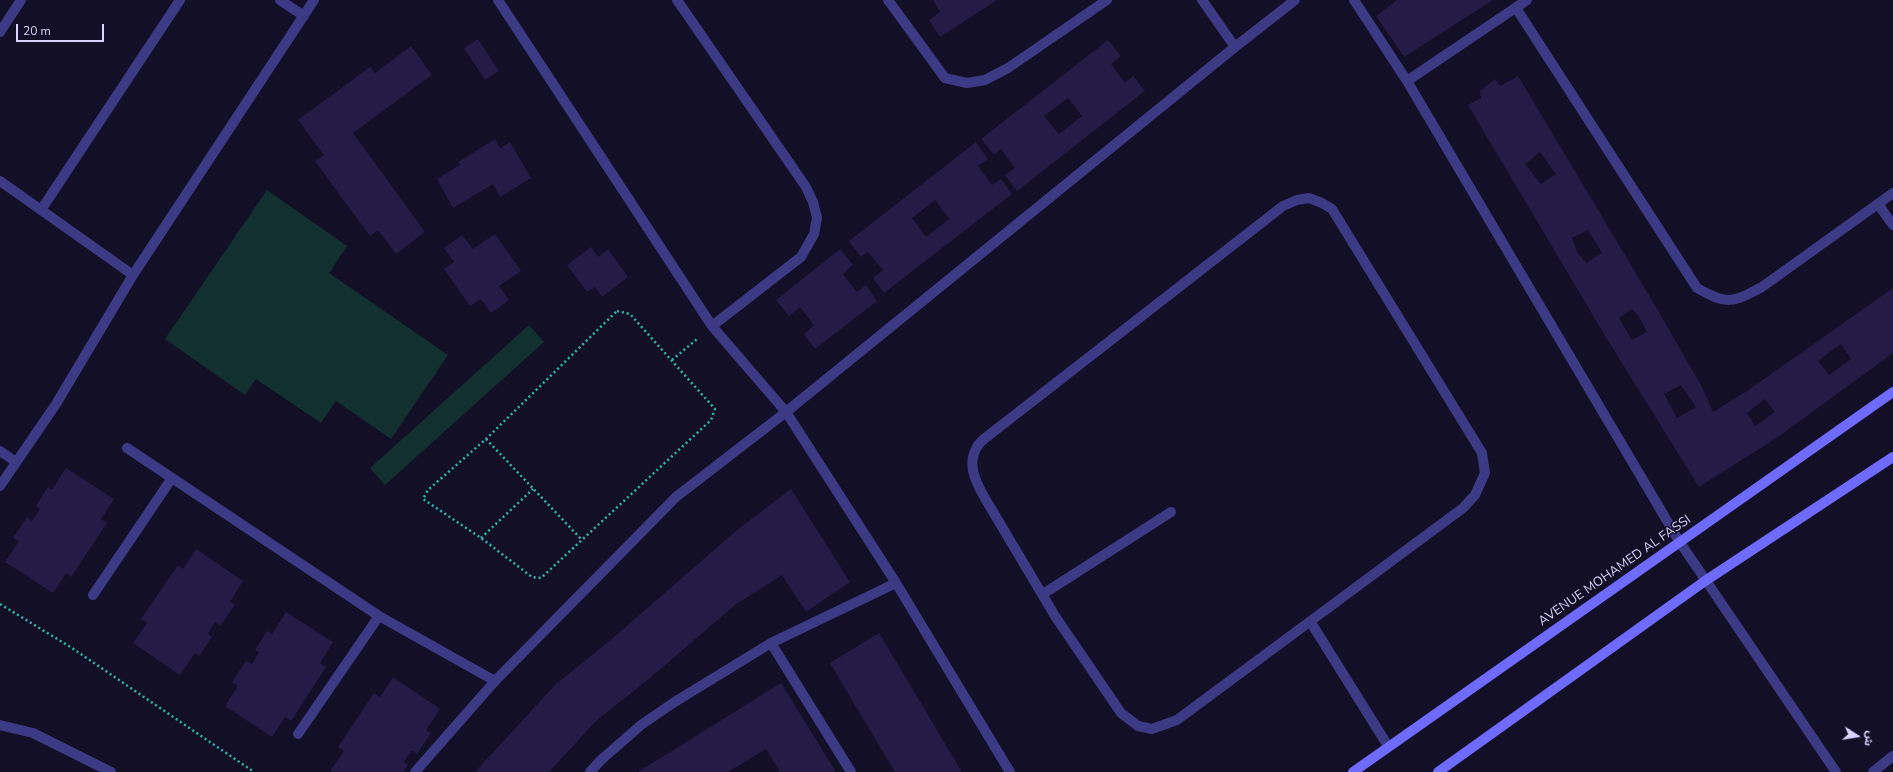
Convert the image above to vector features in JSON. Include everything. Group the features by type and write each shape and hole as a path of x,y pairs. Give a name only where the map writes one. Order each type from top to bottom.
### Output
{"street":[{"path":"0,32 21,0"},
{"path":"41,210 180,0"},
{"path":"280,0 304,16"},
{"path":"0,486 56,404 134,275 314,0"},
{"path":"498,0 712,326 786,412 896,583 1010,772"},
{"path":"677,0 806,187 813,202 817,218 814,234 800,257 712,326"},
{"path":"888,0 946,78 967,83 985,80 1008,68 1107,0"},
{"path":"1202,0 1235,47"},
{"path":"415,772 495,681 676,497 786,412 1235,47 1295,0"},
{"path":"1354,0 1407,81 1680,541 1705,581 1836,772"},
{"path":"1407,81 1527,0"},
{"path":"1516,8 1697,288 1718,300 1739,299 1762,288 1893,193"},
{"path":"0,181 134,275"},
{"path":"1309,198 1332,209 1482,453 1485,473 1475,495 1463,508 1310,622 1177,720 1152,728 1138,726 1121,713 1043,594 974,478 972,461 977,447 993,432 1283,206 1297,200 1309,198"},
{"path":"1878,204 1893,225"},
{"name":"AVENUE MOHAMED AL FASSI","path":"1352,772 1893,392"},
{"path":"127,448 379,616 495,681"},
{"path":"0,451 16,462"},
{"path":"1438,772 1705,581 1893,457"},
{"path":"93,595 172,478"},
{"path":"1043,594 1171,512"},
{"path":"590,772 601,760 641,725 673,702 771,643 896,583"},
{"path":"298,734 379,616"},
{"path":"1310,622 1388,746"},
{"path":"771,643 851,772"},
{"path":"0,725 33,733 112,772"},
{"path":"1873,772 1893,756"}],"path":[{"path":"616,311 630,314 672,360 715,409 711,420 541,578 532,577 481,538 423,499 428,490 486,440 616,311"},
{"path":"672,360 712,326"},
{"path":"486,440 582,540"},
{"path":"481,538 533,489"},
{"path":"0,604 78,652 254,772"}],"green space":[{"path":"267,190 347,246 329,273 448,355 391,439 336,401 321,423 256,379 245,395 165,339"},
{"path":"529,325 544,342 385,485 370,468"}],"building":[{"path":"933,0 997,0 940,37 929,20 940,12"},
{"path":"1397,0 1493,0 1404,57 1376,16"},
{"path":"478,39 499,71 485,80 464,48"},
{"path":"1108,40 1121,56 1111,64 1125,83 1133,76 1145,91 1017,191 1005,175 1015,168 1001,149 994,155 981,139","holes":["1068,98 1082,116 1059,134 1044,116"]},
{"path":"411,46 432,75 353,133 425,232 396,254 378,230 370,236 315,161 324,155 298,120 370,67 375,73"},
{"path":"1518,76 1656,307 1702,387 1713,412 1747,391 1893,288 1893,353 1778,437 1699,487 1607,339 1468,105 1481,98 1480,91 1495,79 1500,86","holes":["1540,152 1556,174 1541,184 1525,164","1588,230 1602,253 1586,263 1577,252 1572,238","1632,309 1639,317 1647,332 1632,340 1619,318","1841,344 1851,359 1829,375 1818,361","1681,385 1696,407 1677,418 1664,394","1765,399 1775,412 1755,426 1747,413"]},
{"path":"495,139 500,148 510,142 531,178 500,197 493,184 453,208 437,179 460,165 458,162"},
{"path":"976,142 988,159 978,166 992,185 1001,179 1012,194 884,293 873,278 883,270 868,252 861,257 849,241","holes":["935,200 949,219 926,237 912,218"]},
{"path":"495,234 521,271 499,286 509,300 491,313 481,299 470,306 444,269 454,262 444,248 462,235 473,249"},
{"path":"591,247 598,257 608,249 628,277 602,297 595,287 587,292 567,265"},
{"path":"840,249 853,265 843,274 857,292 866,285 877,301 815,349 804,334 814,325 800,307 789,316 776,300"},
{"path":"66,468 114,499 101,519 107,523 71,577 66,573 53,593 5,562 19,541 13,538 27,517 32,521 40,509 36,506 48,487 52,490"},
{"path":"791,489 850,582 806,612 782,575 735,605 650,678 596,721 549,772 475,772 555,685 614,637 737,530"},
{"path":"196,549 243,581 230,602 235,605 220,626 215,622 208,634 212,637 199,656 195,653 180,675 133,643 147,623 141,619 178,565 183,569"},
{"path":"286,612 333,642 320,663 326,667 291,721 285,717 272,737 225,706 238,686 232,682 246,661 252,664 259,652 255,650 267,631 272,634"},
{"path":"879,633 962,772 895,772 830,663"},
{"path":"393,677 440,709 426,730 431,733 417,754 412,750 404,762 408,765 403,772 330,771 344,751 338,747 374,693 380,697"},
{"path":"781,683 836,772 780,772 766,749 728,772 638,772"}]}
